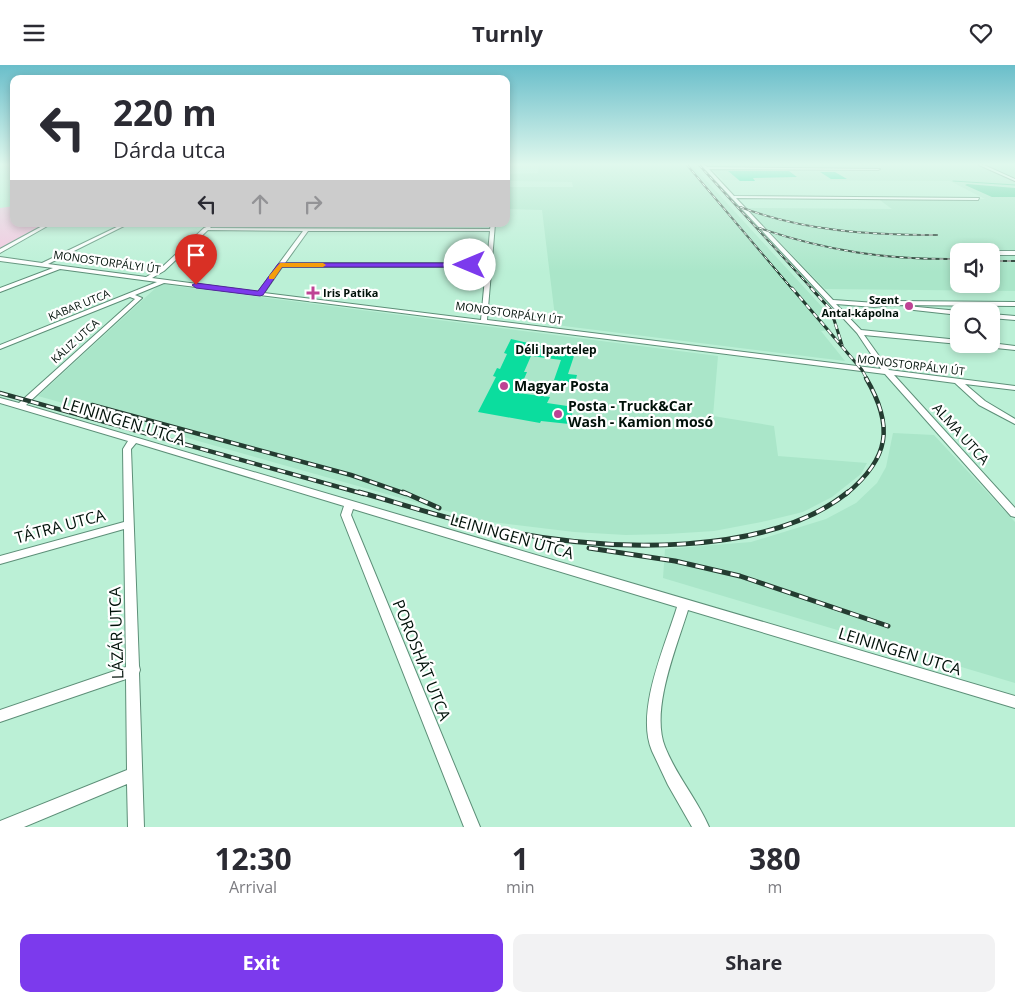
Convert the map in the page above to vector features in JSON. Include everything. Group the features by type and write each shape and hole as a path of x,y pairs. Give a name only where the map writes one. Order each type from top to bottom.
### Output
{"street":[{"path":"737,201 859,332 887,372"},
{"path":"0,251 44,227"},
{"path":"44,265 120,227"},
{"path":"146,279 162,270 208,227"},
{"path":"206,229 306,230 493,227 484,321"},
{"path":"260,294 306,230"},
{"path":"1000,253 1015,253"},
{"name":"MONOSTORPÁLYI ÚT","path":"0,259 260,294 1015,388"},
{"path":"280,265 489,265"},
{"path":"0,290 61,267"},
{"name":"KABAR UTCA","path":"0,347 165,281"},
{"name":"KÁLIZ UTCA","path":"20,406 139,298 129,295"},
{"path":"832,302 950,312"},
{"path":"874,305 891,303 1015,304"},
{"path":"1000,317 1015,318"},
{"path":"859,332 950,341"},
{"path":"1000,346 1015,347"},
{"name":"ALMA UTCA","path":"887,372 1015,514"},
{"path":"958,382 982,403 1015,422"},
{"name":"LEININGEN UTCA","path":"0,400 1015,702"},
{"name":"LÁZÁR UTCA","path":"133,441 127,449 134,670 136,827"},
{"name":"POROSHÁT UTCA","path":"349,505 346,515 472,827"},
{"name":"TÁTRA UTCA","path":"0,560 129,524"},
{"path":"684,604 659,684 653,719 657,746 673,780 701,827"},
{"path":"0,717 134,670"},
{"path":"5,827 135,774"}],"shaded area":[{"path":"510,201 725,201 824,309 826,315 818,315 831,330 821,331 845,361 556,325 542,210 510,209"},
{"path":"880,201 1015,201 1015,291 1000,291 1000,243 950,243 950,290 825,289 747,208 892,209"},
{"path":"10,207 10,227 40,227 0,249 0,208"},
{"path":"160,284 718,356 713,416 774,426 778,456 867,463 861,474 832,497 803,512 766,521 714,531 667,534 626,535 574,532 482,521 38,396"},
{"path":"893,433 934,435 1015,522 1015,683 663,578 665,549 751,542 826,519 856,503 877,483 886,467"}],"building":[{"path":"511,339 541,346 540,349 575,353 568,374 577,375 575,383 554,380 561,360 531,356 524,372 527,372 518,393 550,397 547,403 574,407 569,424 541,421 540,423 478,412 496,377 493,376 497,368 500,369 507,354 504,353"}],"railway":[{"path":"717,201 793,290"},
{"path":"731,201 813,290"},
{"path":"740,207 788,221 837,230 937,235"},
{"path":"759,228 809,243 858,253 907,258 950,259"},
{"path":"1000,261 1015,261"},
{"path":"792,288 862,370 867,379"},
{"path":"811,288 831,310 842,345"},
{"path":"846,494 861,481 872,467 883,441 884,426 881,411 866,378"},
{"path":"0,393 364,494"},
{"path":"92,405 351,475 406,494"},
{"path":"359,492 453,519 510,532 593,543 639,545 685,544 731,539 775,529 814,513 848,492"},
{"path":"403,492 439,508"},
{"path":"589,548 675,561 740,576 888,626"}],"slow traffic":[{"path":"271,278 280,265 323,265"}],"place":[{"name":"Iris Patika","path":"313,293"},
{"name":"Szent Antal-kápolna","path":"909,306"},
{"name":"Magyar Posta","path":"504,386"},
{"name":"Posta - Truck&Car Wash - Kamion mosó","path":"558,414"}],"district":[{"name":"Déli Ipartelep","path":"556,350"}],"route":[{"path":"196,285 260,294 280,265 470,265"}]}
